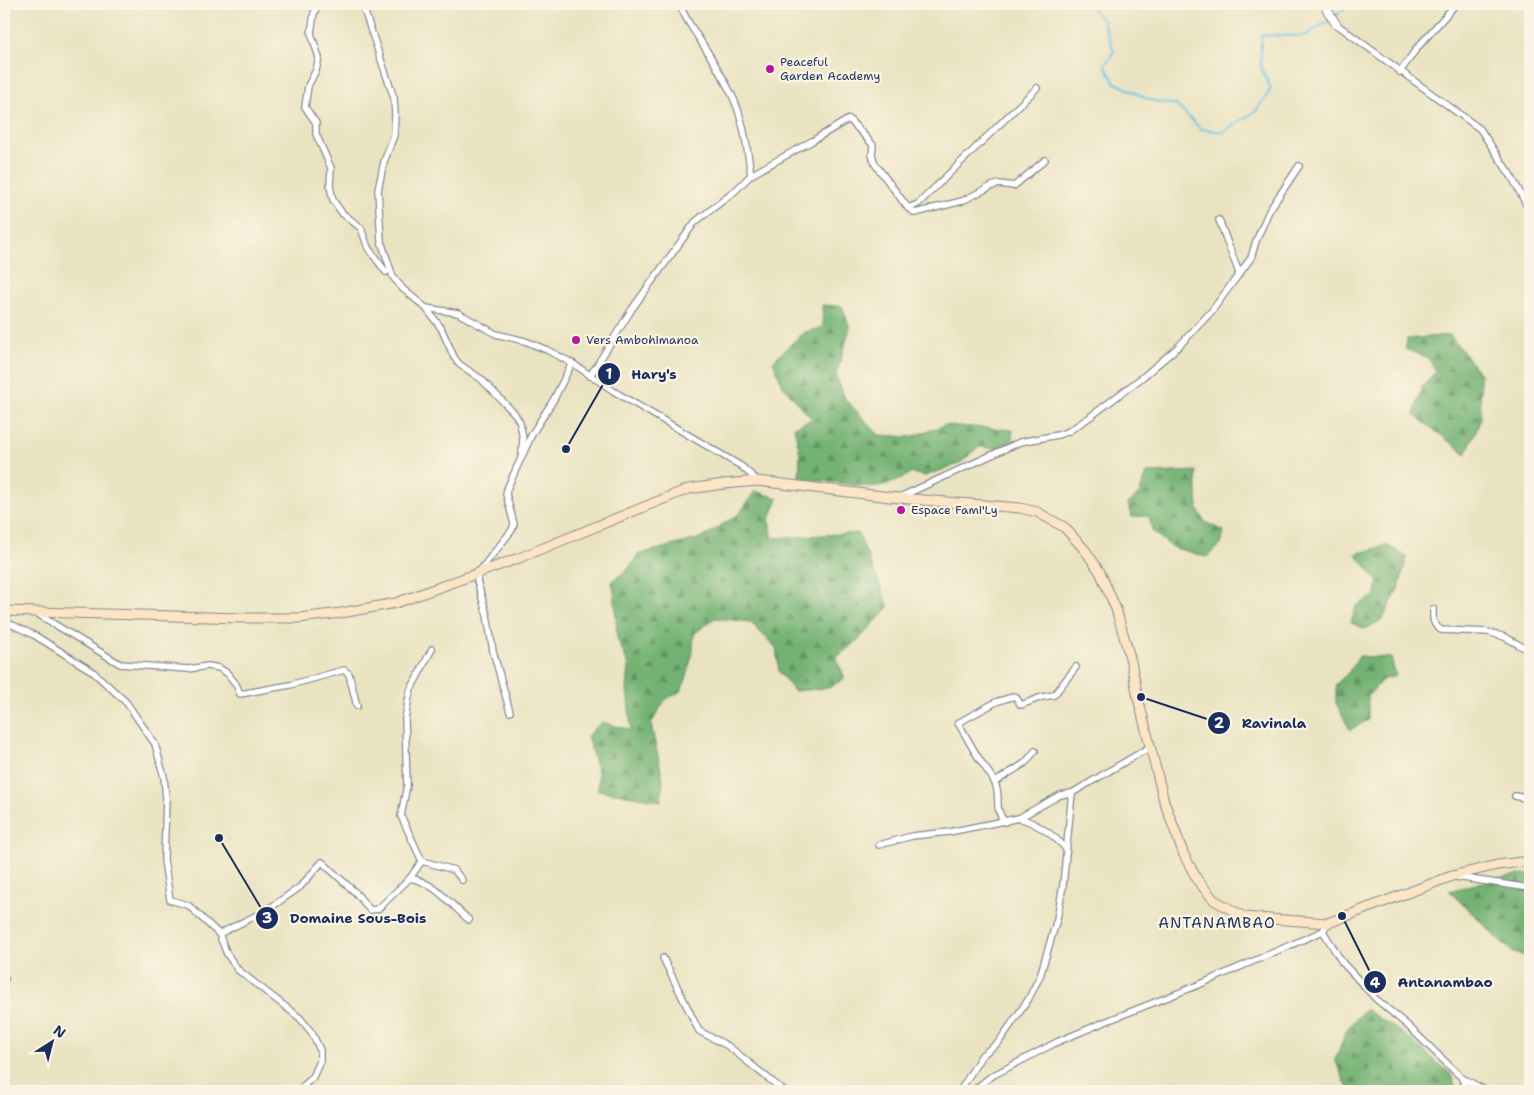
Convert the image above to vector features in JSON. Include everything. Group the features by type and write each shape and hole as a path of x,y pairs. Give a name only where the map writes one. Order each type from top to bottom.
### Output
{"main road":[{"path":"4,611 241,618 299,618 335,614 396,603 478,573 688,489 758,481 898,498 1020,508 1050,518 1070,533 1085,550 1100,572 1116,609 1131,661 1138,698 1164,801 1184,855 1198,881 1214,900 1244,917 1326,927 1452,876 1496,865 1530,861"}],"street":[{"path":"320,4 314,12 312,33 319,58 316,70 308,86 305,107 316,122 316,134 330,168 330,186 333,200 342,213 361,228 368,248 386,272"},
{"path":"362,4 394,98 394,135 384,162 378,190 381,241 393,277 403,289 426,308 441,328 459,364 481,379 515,414 520,423 523,439 522,457"},
{"path":"680,4 688,23 698,36 739,111 744,129 751,175"},
{"path":"1400,72 1417,48 1456,4"},
{"path":"1326,7 1336,24 1480,129 1513,179 1530,212"},
{"path":"908,208 918,204 1037,88"},
{"path":"590,376 632,309 695,222 734,192 751,175 849,119 873,146 872,155 875,164 908,208 915,213 962,201 999,184 1014,186 1044,160"},
{"path":"898,498 1020,442 1069,431 1144,376 1178,347 1211,312 1251,258 1269,211 1299,166"},
{"path":"1219,220 1239,273"},
{"path":"426,308 458,312 496,334 524,341 572,363 590,376 742,466 758,481"},
{"path":"510,712 493,651 487,615 477,581 478,573 512,530 514,524 506,494 507,489 532,434 554,399 572,363"},
{"path":"1433,610 1433,621 1441,630 1488,632 1505,637 1530,652"},
{"path":"34,612 120,664 188,669 208,666 219,668 227,673 236,684 240,694 290,685 344,670 348,674 356,706"},
{"path":"4,621 34,635 92,671 126,702 155,744 164,777 166,798 164,860 170,900 188,905 219,934 227,954 238,970 300,1018 312,1033 320,1050 320,1062 313,1077 298,1091"},
{"path":"432,649 410,691 405,719 407,785 401,816 422,861 454,870 462,880"},
{"path":"1005,822 998,814 998,792 995,782 958,723 996,702 1015,696 1021,705 1042,697 1054,695 1076,667"},
{"path":"879,846 912,836 949,832 1019,818 1060,795 1072,793 1150,747"},
{"path":"995,782 1025,763 1035,751"},
{"path":"959,1090 982,1055 998,1043 1028,1000 1040,976 1057,919 1063,885 1072,793"},
{"path":"1514,796 1530,798"},
{"path":"1019,818 1056,836 1066,850"},
{"path":"219,934 267,910 300,887 322,862 356,893 370,910 378,909 410,878 422,861"},
{"path":"1452,876 1530,888"},
{"path":"410,878 421,880 439,890 454,908 469,920"},
{"path":"973,1091 990,1076 1057,1042 1196,986 1326,927 1342,962 1376,999 1407,1025 1462,1078 1487,1091"},
{"path":"663,958 699,1031 728,1046 784,1091"},
{"path":"1462,1078 1466,1091"}],"green space":[{"path":"822,305 842,306 850,328 836,375 845,399 879,435 911,437 945,425 1013,430 1012,440 997,449 979,447 959,464 925,476 912,473 889,484 870,487 799,478 800,454 794,427 812,419 783,386 773,361 803,333 823,327"},
{"path":"1450,335 1480,374 1481,419 1466,454 1414,415 1422,387 1436,371 1428,358 1405,349 1407,339"},
{"path":"1196,471 1198,509 1205,522 1224,531 1221,545 1206,557 1172,547 1152,531 1149,516 1132,517 1128,504 1139,494 1147,473"},
{"path":"755,491 778,498 769,521 773,538 858,533 889,607 859,639 836,658 845,678 829,688 794,691 779,672 776,648 750,622 715,618 694,634 693,651 681,691 665,700 651,724 663,780 661,801 598,790 598,773 587,736 602,722 631,730 627,688 629,666 617,638 612,581 628,569 639,554 702,538 740,513"},
{"path":"1387,545 1407,557 1399,588 1383,619 1365,629 1351,623 1356,606 1376,595 1378,582 1356,554"},
{"path":"1359,656 1391,658 1396,676 1382,680 1368,696 1368,720 1350,730 1336,703 1336,684 1348,673"},
{"path":"1530,873 1530,957 1513,953 1449,891 1498,878"},
{"path":"1365,1009 1405,1035 1451,1074 1457,1091 1349,1091 1335,1060 1347,1029"}],"waterway":[{"path":"1088,4 1102,19 1114,51 1105,65 1114,82 1150,100 1176,105 1201,129 1223,132 1256,111 1271,89 1261,68 1261,35 1304,36 1330,20"},
{"path":"1334,17 1349,4"}],"place":[{"name":"Peaceful Garden Academy","path":"770,69"},
{"name":"Vers Ambohimanoa","path":"576,340"},
{"name":"Hary's","path":"566,449"},
{"name":"Espace Fami'Ly","path":"901,510"},
{"name":"Ravinala","path":"1141,697"},
{"name":"Domaine Sous-Bois","path":"219,838"},
{"name":"Antanambao","path":"1342,916"}],"district":[{"name":"ANTANAMBAO","path":"1217,923"}]}
